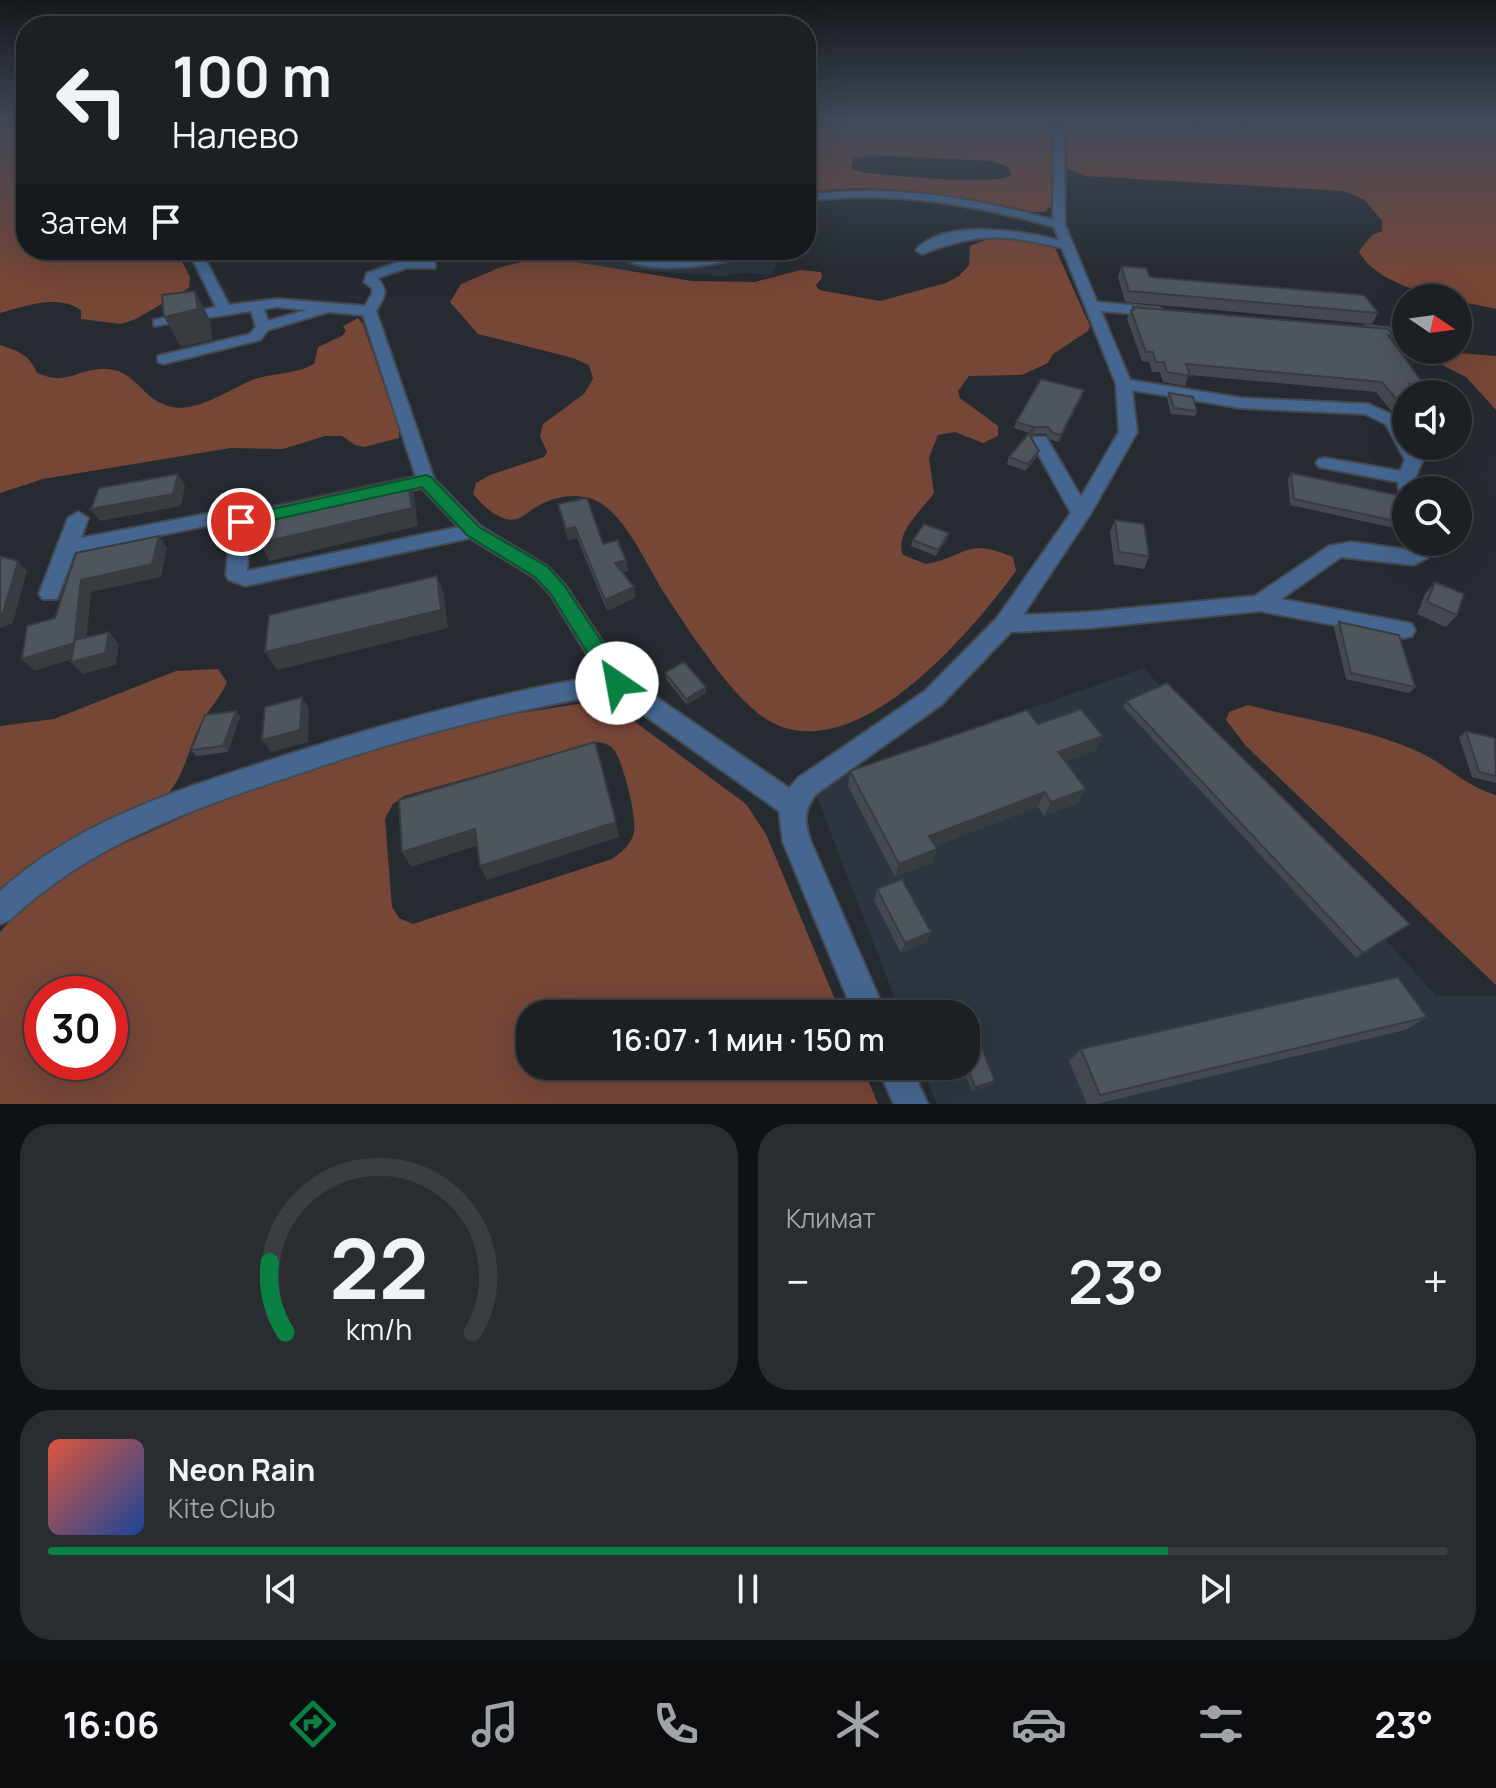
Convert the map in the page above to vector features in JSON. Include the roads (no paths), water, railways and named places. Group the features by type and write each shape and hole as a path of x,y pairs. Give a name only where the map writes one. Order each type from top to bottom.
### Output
{"street":[{"path":"864,1000 797,842 791,823 792,805 807,786 933,698 1005,624 1081,513 1128,432 1128,403 1124,384 1095,306 1063,235 1061,172"},
{"path":"816,197 899,194 1000,208 1063,235"},
{"path":"922,250 936,242 982,231 1063,235"},
{"path":"632,260 689,264 712,260"},
{"path":"200,262 224,310"},
{"path":"430,265 405,264 372,276 371,282 378,286 379,294 369,311 426,481 473,531 541,572 558,590 617,683 792,805"},
{"path":"159,323 256,305 296,303 369,311"},
{"path":"256,305 263,327"},
{"path":"1095,306 1173,313"},
{"path":"163,359 244,342 255,337 263,327 334,307"},
{"path":"1344,328 1392,333"},
{"path":"1124,384 1241,403 1368,409 1392,421"},
{"path":"1040,441 1081,513"},
{"path":"1325,463 1392,480"},
{"path":"364,494 426,481"},
{"path":"67,547 221,517 241,522 303,508"},
{"path":"50,594 78,518"},
{"path":"241,522 236,575 245,579 473,531"},
{"path":"1260,603 1336,551 1351,549 1392,555"},
{"path":"1005,624 1090,620 1260,603 1404,630"},
{"path":"0,910 22,887 82,847 212,791 372,737 558,691 617,683"},
{"path":"900,1080 911,1104"}]}
